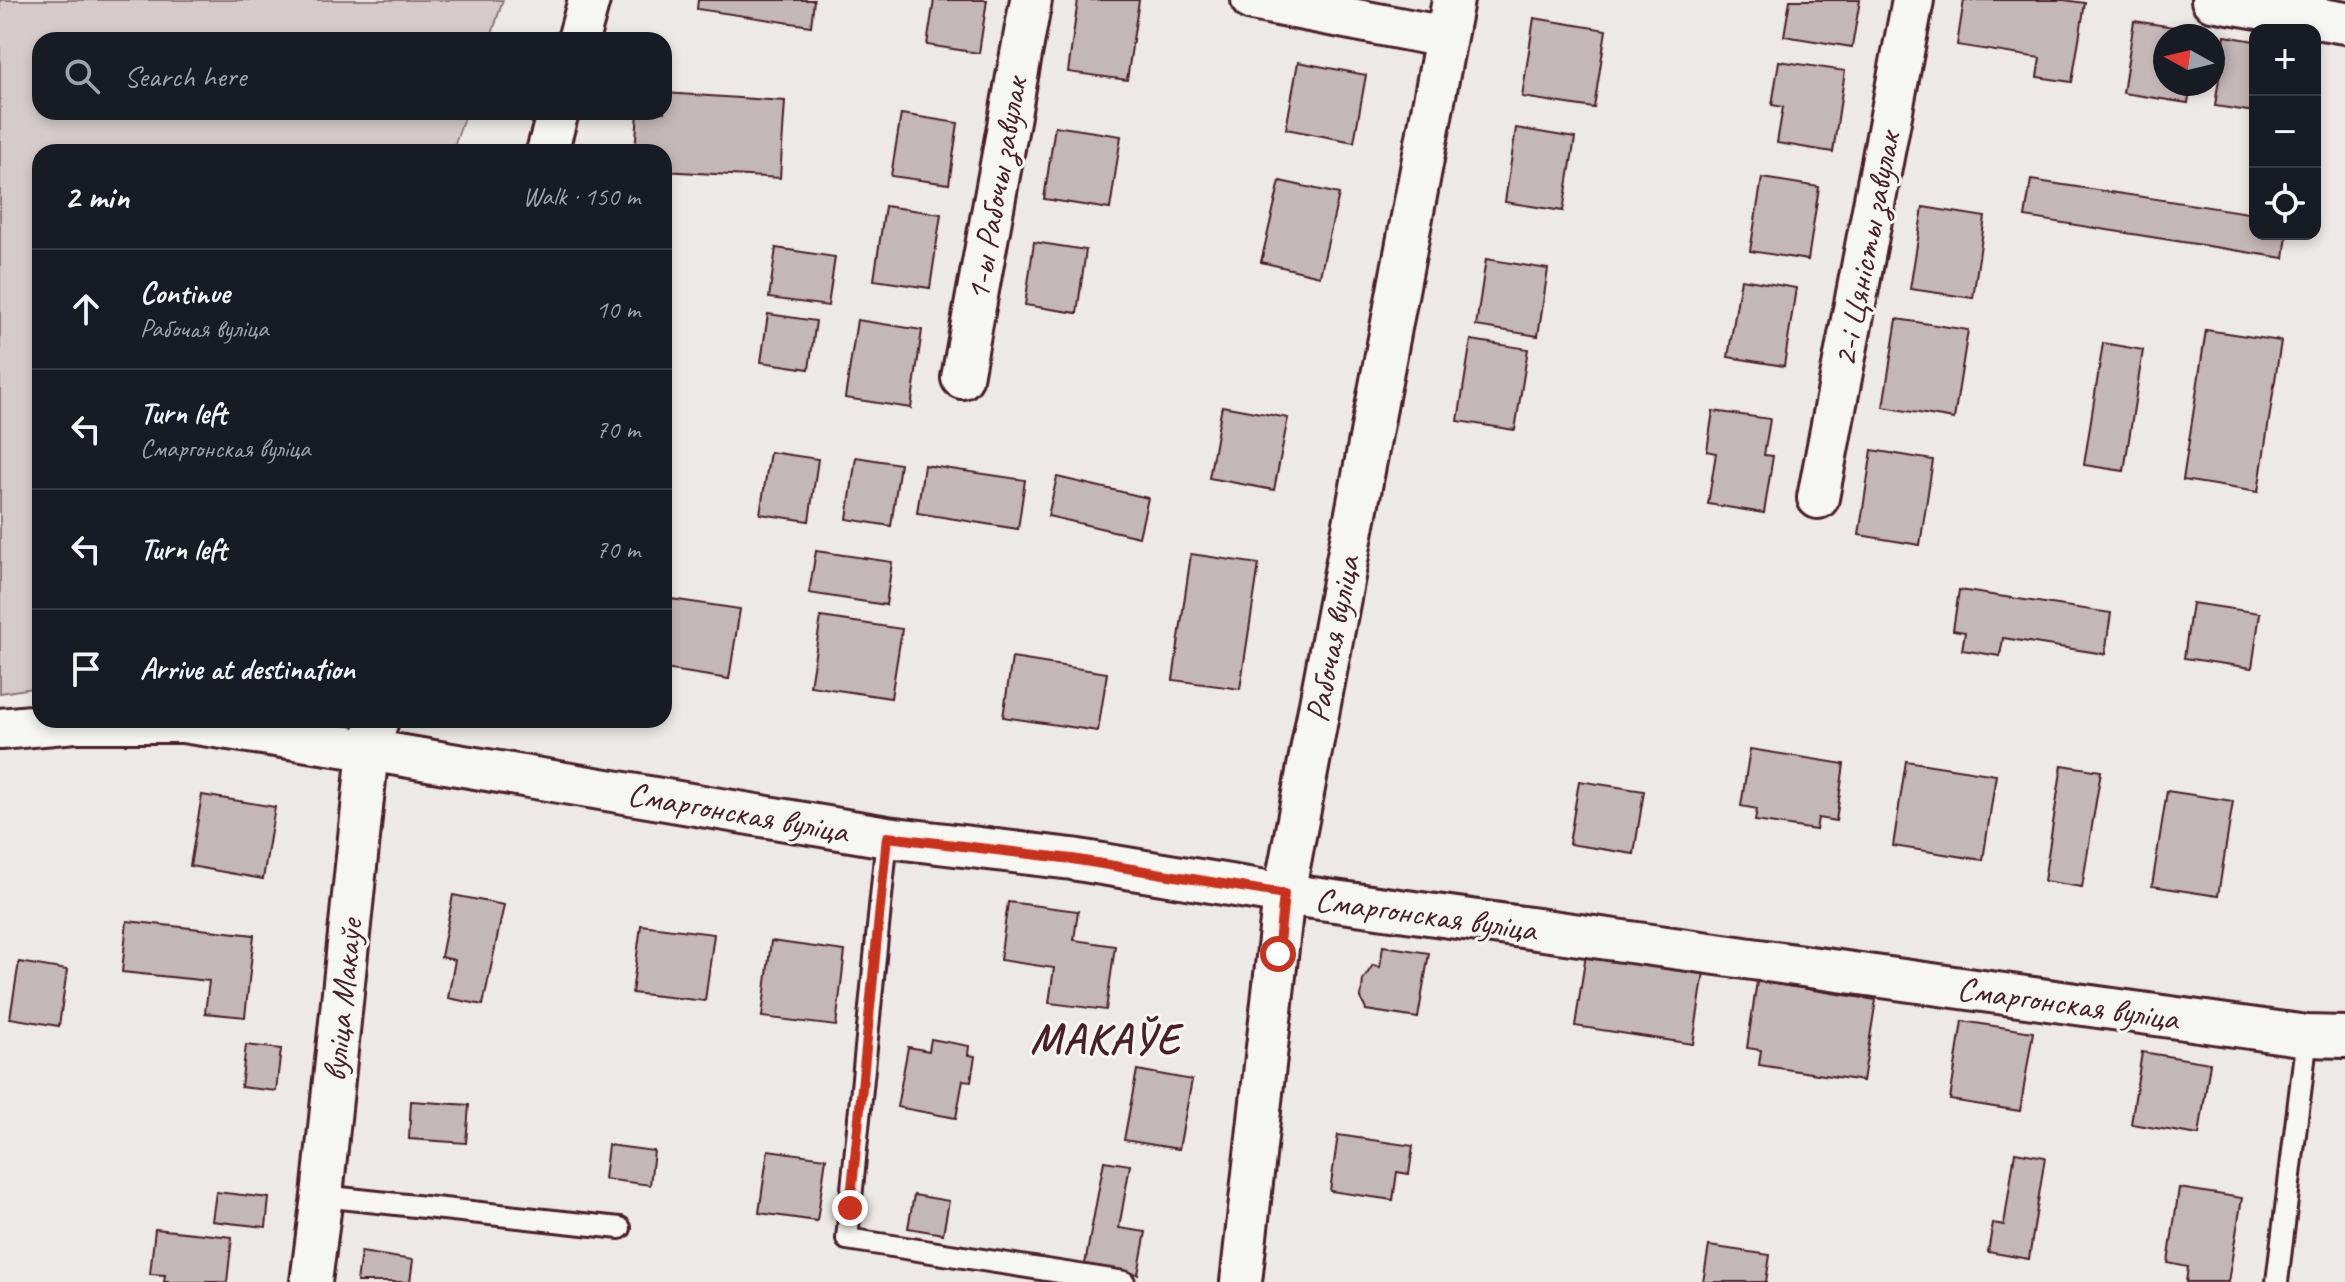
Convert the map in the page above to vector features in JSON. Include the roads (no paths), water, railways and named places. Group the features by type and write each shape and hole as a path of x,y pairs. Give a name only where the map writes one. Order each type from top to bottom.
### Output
{"street":[{"path":"580,32 589,0"},
{"name":"1-ы Рабочы завулак","path":"962,378 1031,0"},
{"path":"1252,0 1449,19"},
{"name":"2-і Цяністы завулак","path":"1818,498 1913,0"},
{"path":"2212,0 2345,23"},
{"name":"Рабочая вуліца","path":"1241,1282 1284,894 1449,19"},
{"path":"549,144 556,120"},
{"name":"Смаргонская вуліца","path":"0,729 32,726"},
{"name":"Смаргонская вуліца","path":"271,728 373,735 887,837 1072,859 1284,894 2326,1037"},
{"name":"вуліца Макаўе","path":"311,1282 373,735"}],"lane":[{"path":"887,837 847,1239 1124,1282"},
{"path":"2277,1282 2326,1037"},
{"path":"322,1196 620,1228"}],"district":[{"name":"МАКАЎЕ","path":"1106,1039"}]}
